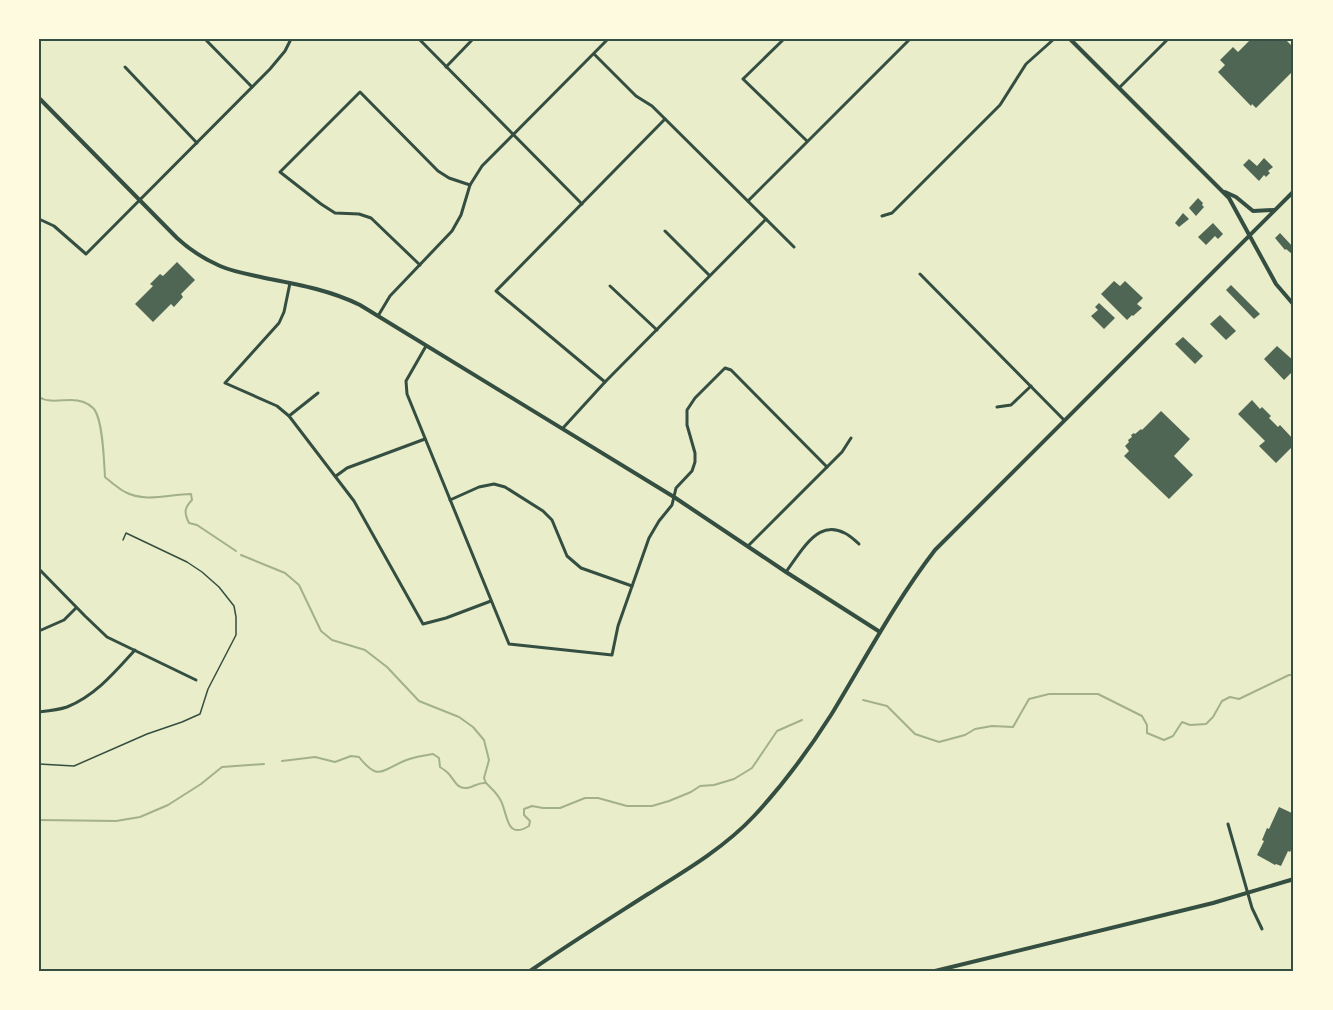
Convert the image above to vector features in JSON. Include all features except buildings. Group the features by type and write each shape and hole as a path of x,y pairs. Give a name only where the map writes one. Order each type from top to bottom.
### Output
{"main road":[{"path":"1070,39 1230,200 1276,284 1294,305"},
{"path":"39,98 189,249 222,267 344,297 674,497 880,632"},
{"path":"1221,190 1236,197 1253,211 1275,210"},
{"path":"530,971 562,948 694,866 726,842 752,818 784,782 808,749 911,583 935,550 1294,191"},
{"path":"935,971 1213,903 1294,879"}],"street":[{"path":"206,39 252,87"},
{"path":"39,219 54,226 86,254 252,87 285,51 291,39"},
{"path":"419,39 582,204"},
{"path":"446,67 473,39"},
{"path":"378,316 390,296 452,231 461,215 470,185 482,166 608,39"},
{"path":"784,39 743,79 807,141"},
{"path":"748,201 910,39"},
{"path":"882,216 892,213 1000,105 1026,64 1054,39"},
{"path":"1119,88 1168,39"},
{"path":"594,54 636,96 652,106 794,247"},
{"path":"125,67 197,143"},
{"path":"420,265 371,218 359,214 335,213 279,172 360,92 438,171 449,178 470,185"},
{"path":"605,382 496,291 664,119"},
{"path":"562,429 605,382 766,219"},
{"path":"665,231 710,275"},
{"path":"920,274 1064,420"},
{"path":"290,283 284,312 279,323 225,382 277,406 289,416 354,501 423,624 491,601"},
{"path":"610,286 657,330"},
{"path":"426,346 406,381 406,394 509,644 612,655 618,626 648,538 672,505 676,488 692,471 695,462 687,425 687,410 695,398 725,368 731,370 827,467"},
{"path":"997,407 1011,405 1031,387"},
{"path":"289,416 318,393"},
{"path":"748,546 842,452 851,438"},
{"path":"335,477 348,468 425,439"},
{"path":"450,500 479,487 494,484 505,487 543,511 552,520 567,556 581,568 632,586"},
{"path":"786,572 809,540 823,531 831,529 842,531 859,544"},
{"path":"39,569 76,608 108,637 196,680"},
{"path":"39,631 64,620 76,608"},
{"path":"39,712 65,708 86,698 105,682 135,650"},
{"path":"1228,824 1252,908 1262,929"}],"waterway":[{"path":"39,397 50,401 77,400 91,406 99,420 101,430 105,477 125,492 141,497 191,494 192,500 186,511 189,523 197,525 236,551"},
{"path":"241,555 285,573 299,585 321,631 332,640 365,650 387,667 419,701 459,717 473,727 484,740 489,760 484,778 486,783"},
{"path":"863,700 887,706 915,734 939,742 965,735 975,729 992,726 1013,727 1029,699 1049,694 1098,694 1142,716 1147,725 1147,733 1164,740 1173,736 1182,722 1190,725 1206,724 1222,701 1230,697 1239,699 1289,675 1294,675"},
{"path":"486,783 498,796 509,824 516,830 529,826 530,821 524,815 524,809 532,806 560,808 585,798 598,798 627,806 652,806 691,792 700,786 714,785 734,779 752,768 777,731 802,720"},
{"path":"282,761 315,757 335,762 351,756 359,757 371,769 380,772 407,760 433,754 439,758 440,767 460,787 467,788 486,783"},
{"path":"39,820 116,821 140,817 168,805 201,784 222,767 264,764"}]}
